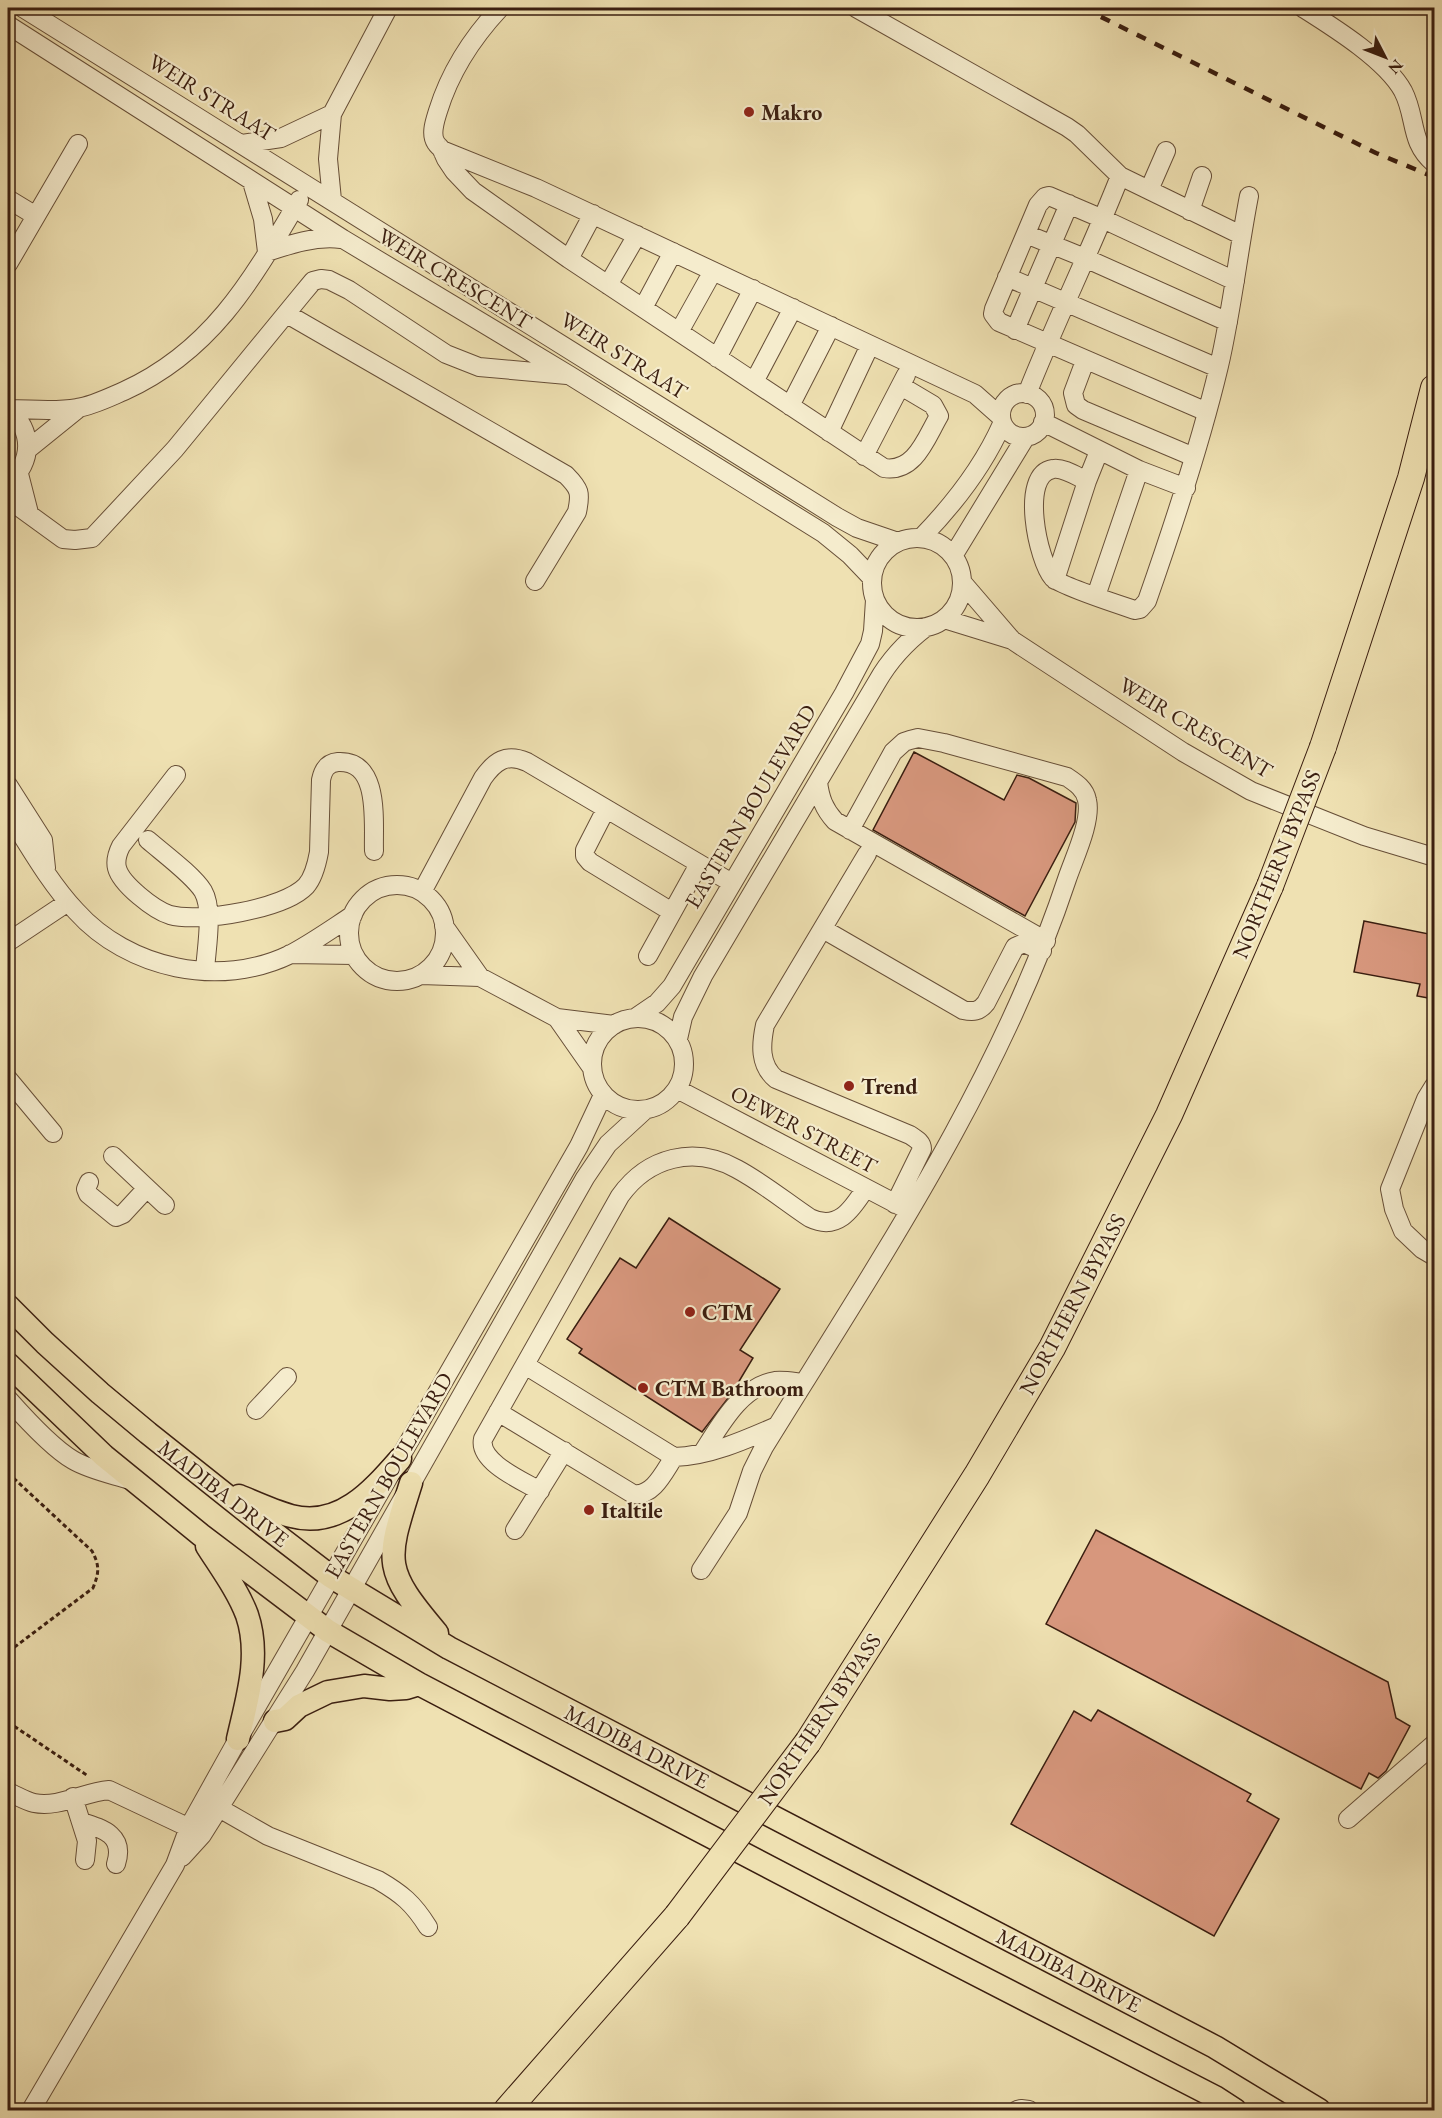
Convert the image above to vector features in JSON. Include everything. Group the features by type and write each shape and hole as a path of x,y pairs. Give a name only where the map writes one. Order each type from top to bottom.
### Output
{"highway":[{"name":"NORTHERN BYPASS","path":"507,2110 676,1916 808,1742 977,1475 1052,1348 1169,1115 1270,886 1323,747 1411,478 1434,388"}],"main road":[{"name":"MADIBA DRIVE","path":"8,1306 100,1393 208,1481 330,1576 351,1589 449,1648 1215,2047 1319,2110"},
{"name":"MADIBA DRIVE","path":"8,1364 104,1456 135,1482 201,1535 328,1630 419,1684 1215,2097 1235,2110"},
{"path":"208,1481 293,1517 322,1517 344,1511 364,1497 400,1459"},
{"path":"411,1483 393,1545 394,1570 408,1599 449,1648"},
{"path":"201,1535 237,1594 252,1634 254,1656 251,1681 238,1739"},
{"path":"274,1721 285,1719 299,1706 328,1692 364,1686 406,1688 419,1684"}],"street":[{"name":"WEIR STRAAT","path":"23,8 837,517 857,528 898,542"},
{"path":"332,200 328,159 332,114 388,8"},
{"path":"500,8 481,28 467,49 444,93 434,126 436,143 454,171 473,191 569,259 884,468 890,469 907,464 917,455 939,416 933,405 901,386"},
{"path":"856,8 1077,134 1120,176 1241,235"},
{"path":"1303,8 1362,49 1395,80 1410,109 1417,142 1434,163"},
{"name":"WEIR CRESCENT","path":"8,25 343,239 569,375 823,533 872,578"},
{"path":"242,144 281,138 332,114"},
{"path":"8,264 78,144"},
{"path":"442,150 593,214 975,394 1001,420 1012,435 1025,438"},
{"path":"1149,190 1166,151"},
{"path":"921,538 961,492 983,462 1001,420 1002,410 1018,396 1047,343 1120,176"},
{"path":"1190,211 1202,176"},
{"path":"252,182 263,219 267,252"},
{"path":"27,450 79,408 146,381 171,365 192,347 226,314 307,185"},
{"path":"1207,412 1015,330 999,322 993,314 1038,205 1049,196 1235,280"},
{"path":"1087,481 1057,468 1044,473 1037,487 1034,510 1036,531 1044,561 1055,580 1135,610 1143,607 1147,602 1186,488 1207,412 1228,322 1249,196"},
{"path":"8,199 36,216"},
{"path":"1015,330 1069,204"},
{"path":"569,259 593,214"},
{"path":"1026,234 1228,322"},
{"path":"608,285 637,235"},
{"path":"267,252 298,242 329,238 343,239"},
{"path":"642,308 673,252"},
{"path":"679,332 713,271"},
{"path":"1007,277 1218,368"},
{"path":"8,499 63,539 92,538 175,449 313,281 329,280 349,290 446,354 479,368 569,375"},
{"path":"717,358 753,290"},
{"path":"754,382 793,308"},
{"path":"287,314 566,475 579,488 578,512 535,581"},
{"path":"790,406 831,326"},
{"path":"828,432 870,345"},
{"path":"1085,361 1073,393 1078,406 1100,418 1194,457"},
{"path":"864,456 912,364"},
{"path":"953,556 1025,438 1038,431 1043,422 1044,411 1038,399 975,394"},
{"path":"8,409 79,408"},
{"path":"8,409 20,420 26,434 27,450 24,463 13,479 29,513"},
{"path":"1043,422 1139,470 1186,488"},
{"path":"1055,580 1099,451"},
{"path":"1096,596 1139,470"},
{"path":"909,538 921,538 939,544 953,556 960,567 962,582 960,596 954,609 944,619 926,627 914,628 896,622 882,611 872,590 872,578 877,563 886,551 898,542 909,538"},
{"path":"962,582 1012,640"},
{"name":"EASTERN BOULEVARD","path":"614,1025 635,1018 657,1003 672,986 865,655 873,631 876,600"},
{"path":"944,619 1012,640"},
{"name":"EASTERN BOULEVARD","path":"195,1831 219,1808 274,1721 585,1178 608,1144 645,1110 669,1100 677,1089 683,1077 685,1064 678,1039 683,1017 703,976 889,662 909,640 926,627"},
{"name":"WEIR CRESCENT","path":"1012,640 1183,752 1251,791 1364,836 1434,857"},
{"path":"701,1570 738,1513 752,1471 902,1208 963,1119 1020,1003 1044,946 1087,813 1085,793 1067,777 918,738 904,742 893,752 850,830"},
{"path":"422,892 483,778 495,763 502,759 514,758 527,762 732,883"},
{"path":"176,776 118,852 119,874 127,884 162,912 175,916 208,918 278,903 306,885 317,863 319,852 322,771 335,762 345,762 359,768 369,780 374,851"},
{"path":"818,782 819,797 835,821 1044,946"},
{"path":"8,785 43,840 46,871"},
{"path":"606,809 585,850 585,856 590,862 672,912"},
{"path":"8,813 68,902 93,927 130,952 172,967 218,971 260,965 290,954 353,915"},
{"path":"148,840 198,885 206,898 208,918 205,971"},
{"path":"867,854 765,1025 761,1044 762,1056 766,1066 776,1078 910,1134 918,1140 922,1149 902,1208"},
{"path":"648,956 699,864"},
{"path":"421,975 433,964 441,951 445,936 444,920 437,905 411,886 395,884 380,888 366,896 353,915 349,940 354,955 363,967 376,976 391,981 406,980 421,975 480,977 557,1018 614,1025"},
{"path":"8,942 68,902"},
{"path":"444,926 480,977"},
{"path":"823,929 963,1010 972,1012 980,1010 986,1003 1015,947 1024,943 1044,946"},
{"path":"290,954 354,955"},
{"path":"557,1018 592,1068 603,1095 615,1105 630,1110 645,1110"},
{"path":"635,1018 648,1018 659,1022 678,1039"},
{"path":"592,1068 593,1053 599,1040 608,1028 614,1025"},
{"path":"8,1078 53,1133"},
{"path":"1434,1086 1426,1099 1390,1189 1394,1209 1403,1231 1422,1249 1434,1256"},
{"name":"OEWER STREET","path":"677,1089 902,1208"},
{"name":"EASTERN BOULEVARD","path":"31,2110 195,1831 238,1739 307,1615 400,1459 579,1146 603,1095"},
{"path":"113,1156 165,1204"},
{"path":"540,1491 492,1462 485,1453 483,1439 620,1196 633,1180 657,1163 681,1157 713,1160 736,1168 818,1222 830,1223 852,1207 865,1189"},
{"path":"89,1182 86,1189 88,1194 116,1217 123,1214 147,1188"},
{"path":"525,1365 674,1457 703,1452 746,1439 777,1426"},
{"path":"256,1410 287,1377"},
{"path":"703,1452 726,1418 748,1394 773,1382 803,1383"},
{"path":"8,1399 61,1452 74,1461 135,1482"},
{"path":"498,1412 633,1494 639,1495 649,1491 674,1457"},
{"path":"515,1530 564,1451"},
{"path":"1348,1819 1434,1744"},
{"path":"8,1792 33,1802 42,1803 109,1790 195,1831"},
{"path":"74,1797 87,1841 85,1860"},
{"path":"219,1808 268,1836 378,1880 394,1889 416,1907 428,1927"},
{"path":"82,1822 103,1828 112,1835 119,1852 116,1864"},
{"path":"1017,2110 1029,2110"}],"path":[{"path":"8,1473 92,1551 99,1562 99,1573 93,1588 8,1652"},
{"path":"8,1722 109,1790"}],"building":[{"path":"914,752 1004,800 1017,775 1029,778 1076,803 1075,822 1025,916 873,830"},
{"path":"1364,921 1434,935 1434,999 1417,996 1420,984 1354,972"},
{"path":"669,1218 780,1289 740,1350 753,1358 732,1393 702,1432 579,1353 582,1349 567,1339 620,1258 636,1268"},
{"path":"1096,1530 1388,1682 1396,1718 1410,1726 1386,1771 1378,1778 1369,1773 1361,1789 1046,1624"},
{"path":"1098,1710 1251,1794 1247,1801 1279,1819 1214,1936 1011,1824 1074,1711 1091,1721"}],"railway":[{"path":"1083,8 1376,153 1434,177"}],"place":[{"name":"Makro","path":"749,112"},
{"name":"Trend","path":"849,1086"},
{"name":"CTM","path":"690,1312"},
{"name":"CTM Bathroom","path":"643,1388"},
{"name":"Italtile","path":"589,1510"}]}
